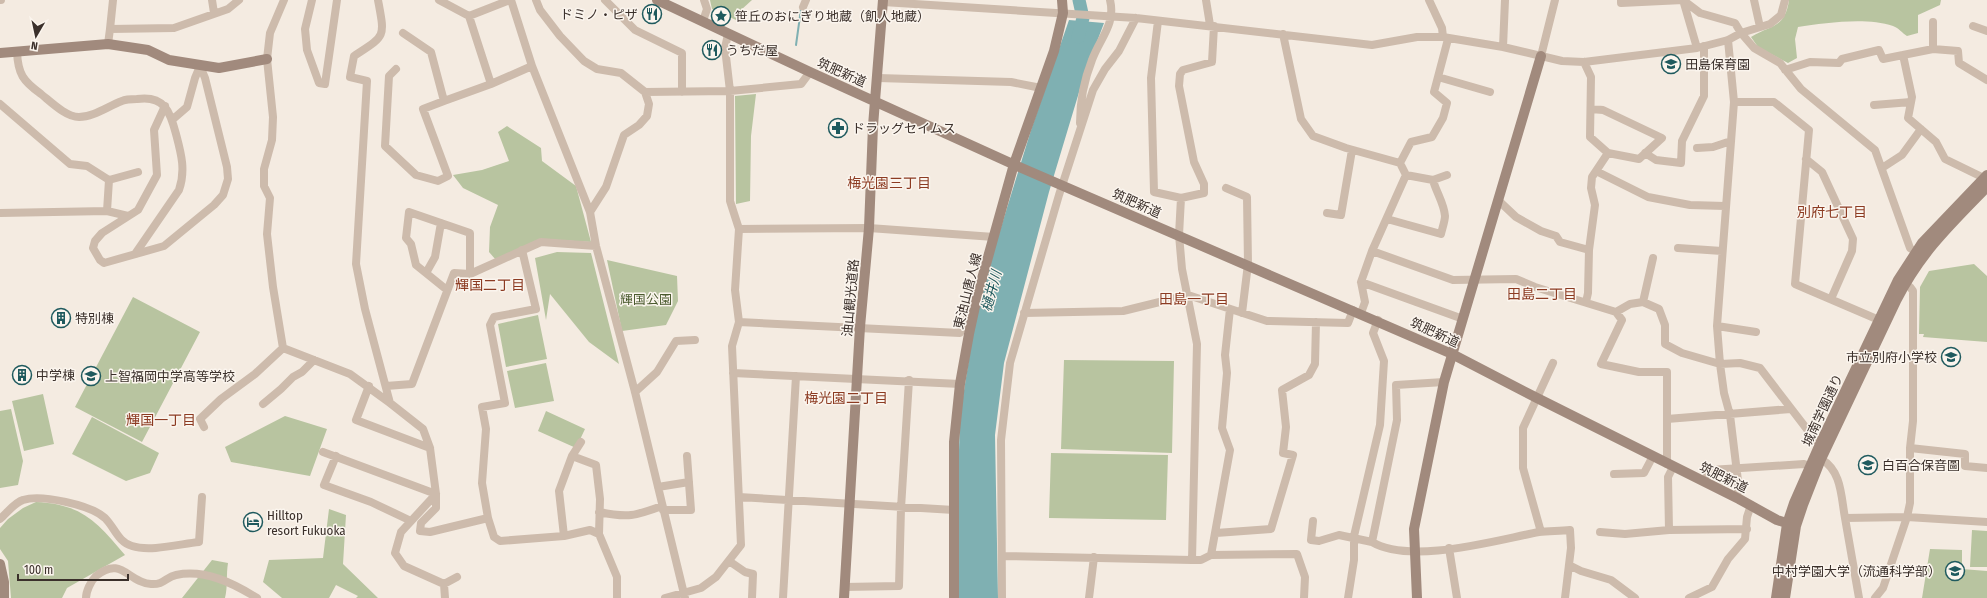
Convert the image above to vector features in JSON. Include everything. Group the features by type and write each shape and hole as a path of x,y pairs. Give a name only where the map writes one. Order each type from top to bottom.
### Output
{"street":[{"path":"108,44 113,0"},
{"path":"212,0 214,13"},
{"path":"110,28 174,28 228,9 239,0"},
{"path":"283,348 273,287 267,234 270,198 264,186 264,169 272,140 273,117 267,59 270,33 284,0"},
{"path":"312,0 305,29 307,50 319,82 325,84 337,0"},
{"path":"378,0 384,30 379,40 354,56 350,77 367,82 356,264 365,309 390,402"},
{"path":"439,0 469,16 492,84"},
{"path":"469,16 510,0 532,66 590,212 596,246 635,392 685,595"},
{"path":"536,0 540,10 560,36 584,62 597,69 621,73 646,92 730,91 801,84 810,72"},
{"path":"605,0 636,30 682,53 682,92"},
{"name":"筑肥新道","path":"657,0 810,72 1015,165 1058,182 1378,320 1452,354 1670,465 1792,525"},
{"path":"702,21 707,9 704,0"},
{"name":"東油山唐人線","path":"954,598 954,442 960,384 973,316 994,237 1015,165 1066,13 1062,0"},
{"path":"1079,134 1080,107 1086,78 1092,59 1110,17 1110,0"},
{"path":"1158,20 1151,78 1154,192 1180,198 1204,193 1204,184 1193,154 1179,86 1180,74 1183,70 1212,62 1212,26 1206,0"},
{"path":"1400,163 1411,142 1432,137 1443,118 1447,103 1434,92 1445,38 1429,0"},
{"path":"1503,46 1506,0"},
{"path":"1417,598 1414,529 1444,382 1499,201 1541,56 1555,0"},
{"path":"1621,0 1621,3 1683,0 1700,13 1735,23 1734,102 1717,326 1724,393 1730,414 1740,489 1736,497"},
{"path":"1645,154 1656,160 1681,163 1682,141 1704,96 1701,47 1683,0"},
{"path":"1754,0 1760,27"},
{"path":"883,1 966,3 1110,17 1136,18 1372,45 1417,37 1445,38 1503,46 1562,61 1584,62 1701,47 1735,37 1770,24 1781,15 1785,0"},
{"name":"油山観光道路","path":"844,598 860,327 869,228 870,178 883,1"},
{"path":"1002,598 1001,440 1010,364 1058,182 1079,134 1093,90 1105,68 1119,52 1136,18"},
{"path":"1933,49 1934,22"},
{"path":"1973,26 1987,31"},
{"path":"403,33 431,52 444,101"},
{"path":"665,598 685,595 701,588 716,577 741,545 732,346 738,322 735,290 739,229 730,201 730,91 725,48 728,34"},
{"path":"1024,313 1123,311 1188,295 1267,321 1348,323 1365,302 1361,282 1372,251 1406,175 1400,163 1352,150 1313,136 1301,119 1283,34"},
{"path":"1735,37 1780,63 1801,89 1875,150 1910,248 1915,252"},
{"path":"0,53 108,44 148,50 168,60 219,68 267,59"},
{"path":"1785,70 1810,62 1839,63 1842,59 1879,50 1883,59 1933,49 1958,51 1959,63 1987,80"},
{"path":"17,52 18,67 29,85 66,113 78,117 123,101 148,97 161,102 165,106 172,120 182,159 183,179 179,190 135,254"},
{"path":"1903,55 1912,97 1908,118 1936,142 1945,158 1986,180"},
{"path":"1584,62 1591,77 1590,109 1590,137 1608,152 1639,159 1662,138 1603,110 1590,109"},
{"path":"172,120 187,107 200,66"},
{"path":"165,106 154,130 157,175 138,210 102,233 95,240 93,248 100,260 104,263 164,246 214,205 223,195 228,179 228,167 205,78 200,66"},
{"path":"396,69 390,76 385,146 416,175 438,181 448,176 423,109 492,84 532,66"},
{"path":"1438,77 1490,92"},
{"path":"878,78 1011,82 1041,88"},
{"path":"590,212 606,187 624,135 639,125 647,116 649,104 646,92"},
{"path":"1734,102 1774,102 1809,130 1795,284 1879,320"},
{"path":"1874,105 1911,102"},
{"path":"0,104 70,164 87,166 108,180 138,172"},
{"path":"1882,168 1902,155 1921,129"},
{"path":"1696,148 1713,147 1731,141"},
{"path":"1327,213 1341,215 1352,150"},
{"path":"1586,302 1588,293 1589,250 1595,205 1591,188 1592,177 1608,152"},
{"path":"1806,159 1822,172 1852,239 1852,251 1830,299"},
{"path":"1596,171 1648,197 1690,205 1725,206"},
{"path":"1406,175 1433,180 1447,175"},
{"path":"107,211 108,180"},
{"path":"1387,219 1441,234 1445,217 1433,180"},
{"name":"城南学園通り","path":"1785,598 1792,525 1915,252 1986,180"},
{"name":"城南学園通り","path":"1776,598 1792,525 1810,466 1879,320 1902,282 1924,253 1986,180"},
{"path":"1226,188 1247,197 1248,264 1242,313"},
{"path":"1180,198 1179,235 1182,268 1197,344 1192,560"},
{"path":"1499,201 1516,216 1541,231 1556,236 1560,242 1589,250"},
{"path":"0,213 107,211 128,216"},
{"path":"447,290 416,264 411,244 406,238 409,212 470,233 470,274"},
{"path":"426,273 435,257 441,223"},
{"path":"739,229 869,228 994,237"},
{"path":"386,386 412,384 454,273 470,274 541,242 596,246"},
{"path":"1678,248 1722,251"},
{"path":"522,250 536,309 494,318 490,325 505,403 482,406 486,429 482,482 488,518 494,537 500,541 564,536 590,530 599,534"},
{"path":"1372,251 1454,280 1475,278 1516,279 1535,287 1616,312 1622,320 1601,364 1638,372 1667,372 1667,419 1670,465 1668,477 1669,530"},
{"path":"1643,302 1653,258"},
{"path":"1361,282 1463,319"},
{"path":"1875,598 1883,588 1910,504 1913,291 1902,282"},
{"path":"1616,312 1630,304 1643,302 1659,309 1665,325 1665,344 1682,353 1720,364 1740,363 1760,368 1791,410 1820,444"},
{"path":"1211,555 1230,450 1222,428 1227,373 1226,355 1230,309"},
{"path":"738,322 960,333 967,317 973,316"},
{"path":"1348,598 1354,560 1354,539 1380,425 1384,361 1373,333 1378,320"},
{"path":"1216,533 1271,530 1293,455 1283,453 1286,427 1282,390 1309,375 1315,364 1316,322"},
{"path":"1717,326 1756,332"},
{"path":"635,392 657,372 676,341 694,340"},
{"path":"283,348 350,374 369,386 423,429 430,448 436,494 436,508 421,523 420,531 430,532 488,518"},
{"path":"204,427 200,419 221,399 255,374 283,348"},
{"path":"263,404 281,390 293,377 302,372 314,360"},
{"path":"1541,532 1523,468 1523,428 1553,363"},
{"path":"733,373 909,380 960,384"},
{"path":"783,598 796,376"},
{"path":"844,587 898,586 909,380"},
{"path":"1372,542 1397,420 1396,385 1444,382"},
{"path":"369,386 356,420 430,448"},
{"path":"1667,419 1791,410"},
{"path":"564,536 559,491 572,456 582,442"},
{"path":"1910,448 1965,454 1965,466 1987,468"},
{"path":"323,452 436,494"},
{"path":"336,456 324,485 371,502 411,521"},
{"path":"572,456 596,465 600,499 599,534 617,577 617,598"},
{"path":"599,512 616,516 635,516 663,508 691,510 687,456"},
{"path":"1614,474 1644,474 1653,456"},
{"path":"1821,459 1829,464 1836,474 1859,598"},
{"path":"1704,482 1710,470 1804,464 1810,466"},
{"path":"658,487 689,482"},
{"path":"436,494 401,532 395,553 404,566 444,584"},
{"path":"0,520 22,500 38,497 78,505 104,518 120,540 132,546 145,548 199,542 202,497"},
{"path":"739,497 789,502 954,510"},
{"path":"1689,598 1712,587 1728,558 1745,539 1747,529 1746,517 1750,505"},
{"path":"1845,518 1907,517 1987,522"},
{"path":"1313,521 1311,540 1319,541 1339,536 1372,542 1378,546 1415,552 1488,543 1541,532 1570,530 1571,548 1565,598"},
{"path":"1600,532 1626,534 1669,530 1747,529"},
{"path":"1449,548 1457,598"},
{"path":"1002,556 1201,560 1211,555 1297,554 1305,577 1304,598"},
{"path":"1089,598 1094,557"},
{"path":"730,561 745,572 753,574 752,598"},
{"path":"0,564 4,582 4,598"},
{"path":"1569,565 1611,580 1635,598"},
{"path":"86,598 86,594 93,579 102,571 110,568 120,568 145,584 157,584 165,582 174,575 191,573 214,577 243,589 257,598"},
{"path":"444,584 457,577"},
{"path":"444,584 445,598"}],"green space":[{"path":"710,0 752,0 741,10 736,20 712,9"},
{"path":"1789,0 1941,0 1940,5 1918,15 1918,33 1907,36 1893,26 1871,22 1858,21 1798,27 1795,39 1797,58 1788,63 1758,47 1751,37 1776,25 1784,16"},
{"path":"756,94 751,136 750,201 736,204 735,96"},
{"path":"507,126 541,148 542,161 576,186 591,242 542,239 496,260 489,252 490,227 498,205 463,188 453,175 482,170 509,161 498,132"},
{"path":"557,252 591,253 619,364 589,342 550,294 546,320 535,258"},
{"name":"輝国公園","path":"607,260 677,276 678,301 666,325 622,331"},
{"path":"1974,264 1987,276 1987,342 1923,337 1924,334 1919,334 1920,287 1929,271"},
{"path":"133,297 200,332 142,442 75,407"},
{"path":"538,315 547,359 506,367 498,324"},
{"path":"1064,360 1174,361 1172,453 1061,449"},
{"path":"546,363 554,401 515,408 507,371"},
{"path":"43,394 54,444 24,451 12,401"},
{"path":"11,409 23,461 18,485 0,488 0,411"},
{"path":"546,411 585,429 576,448 538,431"},
{"path":"285,416 327,429 310,476 231,462 225,447"},
{"path":"92,417 159,453 150,473 126,481 72,454"},
{"path":"1051,453 1168,455 1166,520 1049,518"},
{"path":"36,502 52,503 77,511 97,524 125,555 67,588 62,598 11,598 8,561 0,549 0,528 8,519 23,508"},
{"path":"329,509 346,515 343,564 378,598 356,598 358,596 336,585 329,598 282,598 263,582 269,560 323,558"},
{"path":"1972,530 1987,531 1987,567 1970,567"},
{"name":"中村学園大学（流通科学部）","path":"1930,549 1962,550 1962,569 1987,571 1987,598 1922,598"},
{"path":"212,560 228,563 225,598 182,598"}],"water":[{"path":"1069,20 1104,23 1083,79 1049,192 1004,363 995,435 998,598 958,598 958,484 960,416 974,327 990,263 1032,127"}],"waterway":[{"name":"樋井川","path":"1078,37 1083,18 1079,0"},
{"path":"796,45 801,9"}],"place":[{"name":"ドミノ・ピザ","path":"652,14"},
{"name":"笹丘のおにぎり地蔵（飢人地蔵）","path":"721,16"},
{"name":"うちだ屋","path":"712,50"},
{"name":"田島保育園","path":"1671,64"},
{"name":"ドラッグセイムス","path":"838,128"},
{"name":"特別棟","path":"61,318"},
{"name":"市立別府小学校","path":"1951,357"},
{"name":"中学棟","path":"22,375"},
{"name":"上智福岡中学高等学校","path":"91,376"},
{"name":"白百合保音圖","path":"1868,465"},
{"name":"Hilltop resort Fukuoka","path":"253,522"},
{"name":"中村学園大学（流通科学部）","path":"1955,571"}],"district":[{"name":"梅光園三丁目","path":"889,183"},
{"name":"別府七丁目","path":"1832,212"},
{"name":"輝国二丁目","path":"490,285"},
{"name":"田島二丁目","path":"1542,294"},
{"name":"田島一丁目","path":"1194,299"},
{"name":"梅光園二丁目","path":"846,398"},
{"name":"輝国一丁目","path":"161,420"}]}
